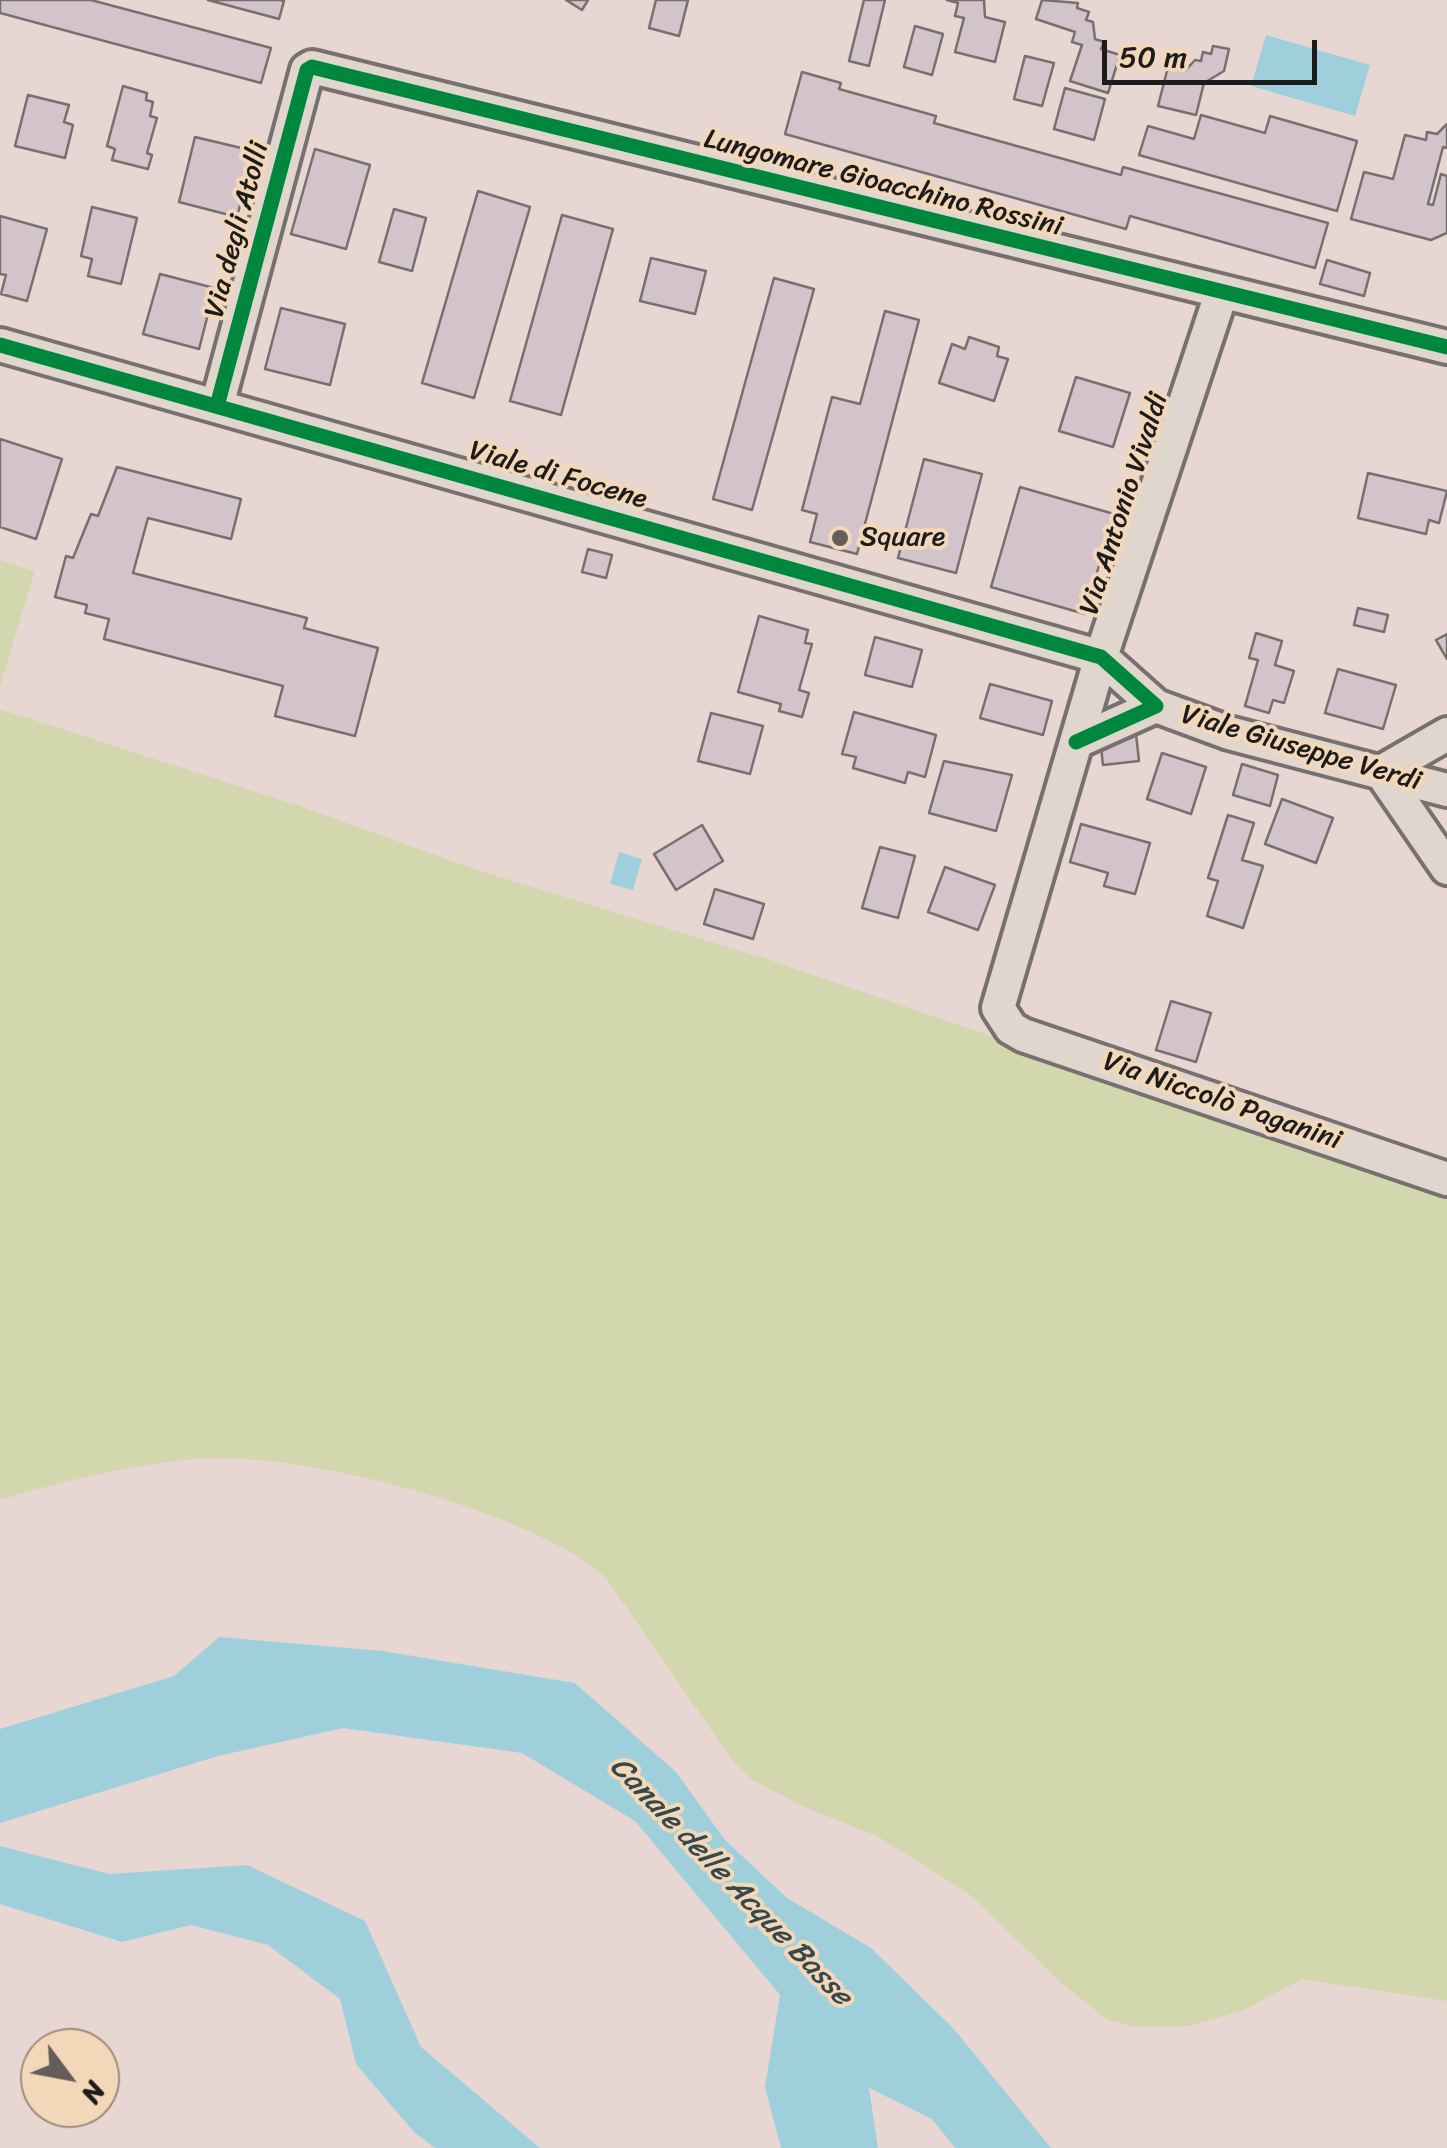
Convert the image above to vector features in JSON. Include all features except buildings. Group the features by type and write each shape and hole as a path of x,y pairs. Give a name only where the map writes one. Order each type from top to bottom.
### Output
{"street":[{"name":"Lungomare Gioacchino Rossini","path":"308,68 1447,347"},
{"name":"Via degli Atolli","path":"217,406 308,68"},
{"name":"Via Antonio Vivaldi","path":"1002,1018 999,996 1101,657 1221,294"},
{"name":"Viale di Focene","path":"0,345 1101,657"},
{"path":"1076,742 1156,706 1101,657"},
{"name":"Viale Giuseppe Verdi","path":"1156,706 1229,734 1447,790"},
{"path":"1447,734 1381,772 1447,868"},
{"name":"Via Niccolò Paganini","path":"1002,1018 1023,1035 1447,1179"}],"green space":[{"path":"0,560 35,571 0,686"},
{"path":"0,709 300,806 477,870 767,959 1447,1193 1447,2001 1302,1979 1242,2011 1188,2026 1134,2027 1108,2020 1066,1987 969,1894 879,1837 802,1806 753,1780 734,1763 606,1578 524,1529 469,1508 350,1475 238,1459 145,1465 0,1500"}],"water":[{"path":"1266,35 1370,65 1355,116 1251,86"},
{"path":"619,852 642,859 633,890 610,884"},
{"name":"Canale delle Acque Basse","path":"219,1637 383,1651 575,1683 676,1772 725,1840 787,1898 871,1948 953,2028 1051,2148 955,2148 932,2119 869,2088 878,2148 781,2148 765,2087 780,1995 635,1821 522,1753 343,1728 218,1756 0,1823 0,1729 174,1676"},
{"path":"0,1846 109,1874 247,1865 365,1921 421,2047 540,2148 435,2148 414,2132 356,2064 340,1999 268,1945 191,1925 122,1942 0,1904"}],"cycle path":[{"path":"217,406 307,70 312,67 1447,347"},
{"path":"0,345 1101,657 1156,706 1076,742"}],"place":[{"name":"Square","path":"840,538"}]}
